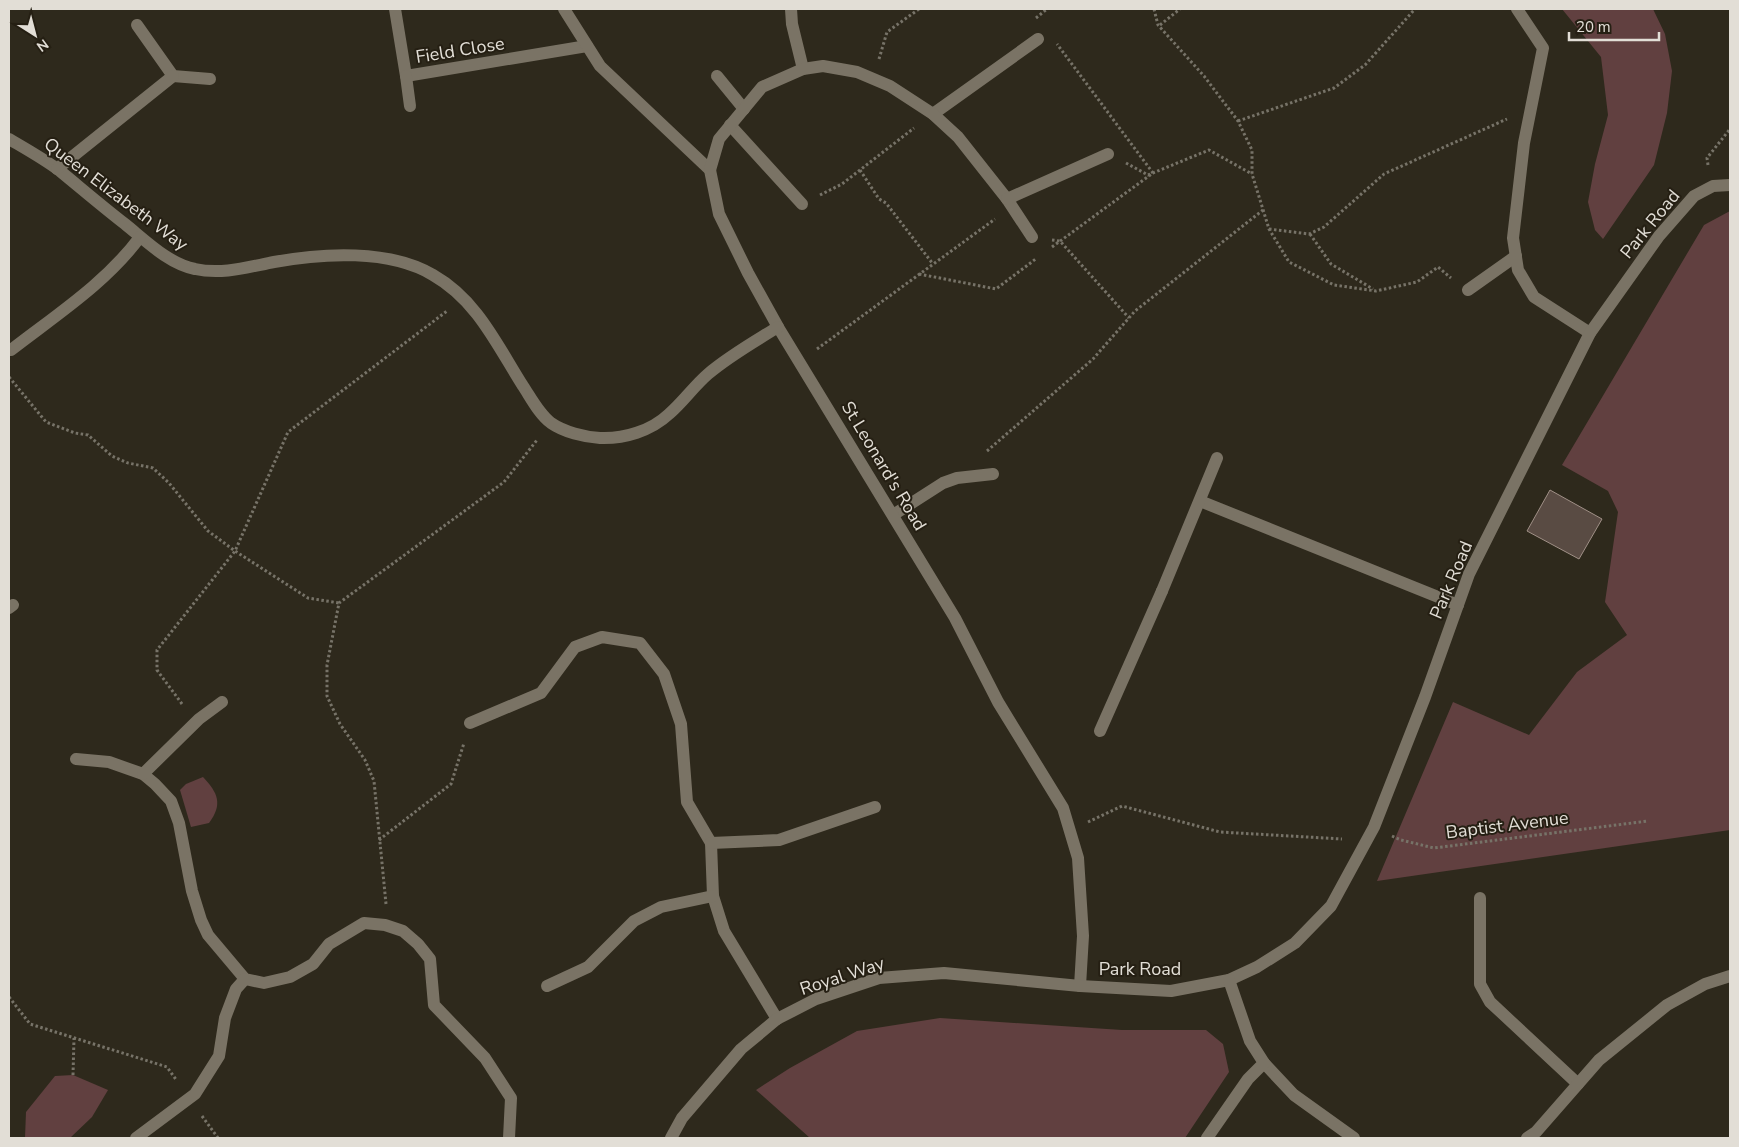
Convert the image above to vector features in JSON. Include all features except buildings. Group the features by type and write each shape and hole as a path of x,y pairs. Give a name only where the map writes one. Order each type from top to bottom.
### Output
{"street":[{"name":"Field Close","path":"395,9 406,76 587,46"},
{"path":"564,9 600,66 710,170 719,139 762,87 803,70 823,66 857,72 890,86 933,114 958,137 1010,203 1032,236"},
{"path":"791,9 792,24 803,70"},
{"path":"1517,9 1544,48 1524,143 1513,238 1518,270 1534,297 1590,333"},
{"path":"138,25 173,76"},
{"path":"933,114 1038,39"},
{"path":"57,169 173,76 210,79"},
{"path":"406,76 410,106"},
{"path":"717,76 744,109"},
{"path":"730,125 802,204"},
{"name":"Queen Elizabeth Way","path":"9,139 57,169 140,237 182,266 207,271 231,270 303,256 375,257 402,261 434,275 464,298 479,314 530,396 551,423 575,434 589,437 614,437 628,435 657,424 720,364 778,327"},
{"path":"1010,203 1108,154"},
{"name":"St Leonard's Road","path":"710,170 718,214 748,274 778,327 955,618 998,702 1063,808 1078,858 1083,936 1080,986"},
{"name":"Park Road","path":"1080,986 1171,991 1229,980 1257,967 1295,943 1330,906 1374,827 1425,697 1469,574 1590,333 1659,236 1694,196 1714,186 1730,185"},
{"path":"11,350 105,277 121,261 140,237"},
{"path":"1468,290 1516,256"},
{"path":"1100,731 1218,458"},
{"path":"893,515 943,483 957,478 993,474"},
{"path":"1200,501 1458,605"},
{"path":"470,723 541,693 575,647 602,637 640,643 664,674 681,724 687,802 710,843 713,896 724,931 778,1019"},
{"path":"143,774 194,724 222,702"},
{"path":"76,759 109,762 143,774 171,802 179,823 192,891 201,920 208,935 245,979 264,983 290,977 313,964 329,944 364,923 386,925 403,931 418,944 430,959 434,1005 485,1058 511,1098 510,1138"},
{"path":"710,843 779,840 875,807"},
{"path":"547,986 588,968 634,921 661,907 713,896"},
{"path":"1480,898 1480,984 1490,1002 1578,1084"},
{"name":"Royal Way","path":"671,1138 682,1118 741,1049 778,1019 816,999 879,978 944,973 1080,986"},
{"path":"1527,1138 1536,1132 1599,1060 1667,1006 1705,984 1730,976"},
{"path":"136,1138 196,1094 219,1056 225,1018 236,989 245,979"},
{"path":"1229,980 1250,1041 1264,1063 1294,1095 1354,1138"},
{"path":"1207,1138 1248,1079 1264,1063"}],"path":[{"path":"872,78 888,32 918,9"},
{"path":"1154,9 1158,25 1204,76 1238,121 1252,150 1252,174 1269,229 1289,262 1334,285 1376,291 1417,282 1438,267 1468,290"},
{"path":"1160,25 1180,9"},
{"path":"1238,121 1334,88 1365,65 1415,9"},
{"path":"1038,39 1052,37 1153,173"},
{"path":"802,204 842,184 933,114"},
{"path":"1269,229 1309,234 1324,227 1384,174 1510,117 1530,116"},
{"path":"1714,186 1707,158 1730,129"},
{"path":"1108,154 1148,175 1209,150 1252,174"},
{"path":"860,170 879,199 886,203 933,264"},
{"path":"1052,247 1153,173"},
{"path":"800,362 933,264 1010,203"},
{"path":"986,453 1093,359 1135,311 1263,210"},
{"path":"1309,234 1332,264 1376,291"},
{"path":"1032,236 1060,241 1129,318"},
{"path":"919,274 996,289 1044,253"},
{"path":"194,724 187,711 157,670 157,650 235,551 288,432 464,298"},
{"path":"9,377 46,422 75,433 88,435 112,456 153,468 169,483 208,531 235,551 308,598 339,603"},
{"path":"386,925 386,893 374,781 365,760 340,724 327,696 327,665 339,603 504,482 551,423"},
{"path":"379,840 451,784 470,723"},
{"path":"1070,832 1122,806 1220,832 1366,841"},
{"name":"Baptist Avenue","path":"1374,827 1401,840 1434,848 1648,821"},
{"path":"9,997 30,1024 167,1067 218,1138"},
{"path":"73,1075 74,1038"}],"shaded area":[{"path":"1562,9 1653,9 1665,34 1672,71 1667,113 1654,165 1603,239 1595,230 1588,202 1595,164 1608,115 1601,57"},
{"path":"1730,211 1730,830 1377,881 1453,702 1529,735 1577,672 1627,635 1605,602 1618,512 1608,491 1562,465 1704,225"},
{"path":"203,777 212,788 217,799 216,810 209,823 191,827 180,790 186,784"},
{"path":"940,1018 1122,1030 1206,1030 1223,1044 1229,1072 1185,1138 810,1138 756,1090 790,1068 857,1031"},
{"path":"73,1075 108,1090 92,1117 70,1138 25,1138 26,1112 55,1076"}]}
